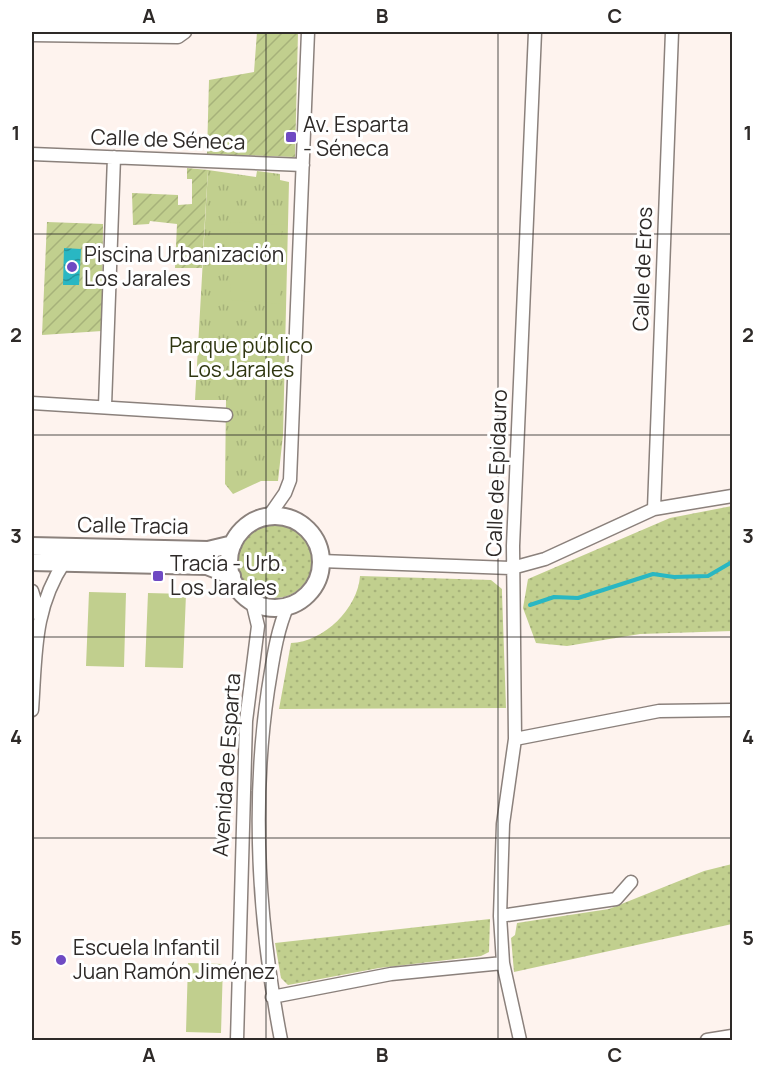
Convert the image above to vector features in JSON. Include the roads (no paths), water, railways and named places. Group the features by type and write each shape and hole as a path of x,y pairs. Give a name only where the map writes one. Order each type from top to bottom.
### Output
{"street":[{"path":"32,35 178,37 185,32"},
{"path":"269,516 285,493 290,480 308,32"},
{"name":"Calle de Epidauro","path":"520,1041 502,963 500,916 503,824 515,739 512,568 535,32"},
{"name":"Calle de Eros","path":"654,508 672,32"},
{"name":"Calle de Séneca","path":"32,154 303,165"},
{"path":"105,406 114,157"},
{"path":"32,403 226,415"},
{"path":"321,561 512,568 544,559 654,508 732,496"},
{"path":"269,516 295,520 306,527 317,543 321,561 320,571 312,589 288,605 276,607 252,601 240,590 232,576 230,560 233,544 248,525 269,516"},
{"name":"Calle Tracia","path":"32,546 208,550 233,544"},
{"path":"32,710 40,617 50,584 65,561"},
{"name":"Calle Tracia","path":"32,562 207,566 232,576"},
{"path":"32,591 40,617"},
{"name":"Avenida de Esparta","path":"237,1041 246,720 258,626 252,601"},
{"name":"Avenida de Esparta","path":"281,1041 263,933 259,834 263,726 278,628 288,605"},
{"path":"515,739 659,711 732,710"},
{"path":"500,916 616,899 631,882"},
{"path":"239,933 247,928 263,933"},
{"path":"272,997 391,974 502,963"},
{"path":"707,1041 732,1036"}],"water":[{"name":"Piscina Urbanización Los Jarales","path":"64,248 81,249 79,285 63,285"}],"waterway":[{"path":"530,605 554,597 578,598 653,574 674,577 708,576 732,562"}],"place":[{"name":"Av. Esparta - Séneca","path":"291,137"},
{"name":"Piscina Urbanización Los Jarales","path":"72,267"},
{"name":"Tracia - Urb. Los Jarales","path":"158,576"},
{"name":"Escuela Infantil Juan Ramón Jiménez","path":"61,960"}],"park label":[{"name":"Parque público Los Jarales","path":"241,358"}]}
